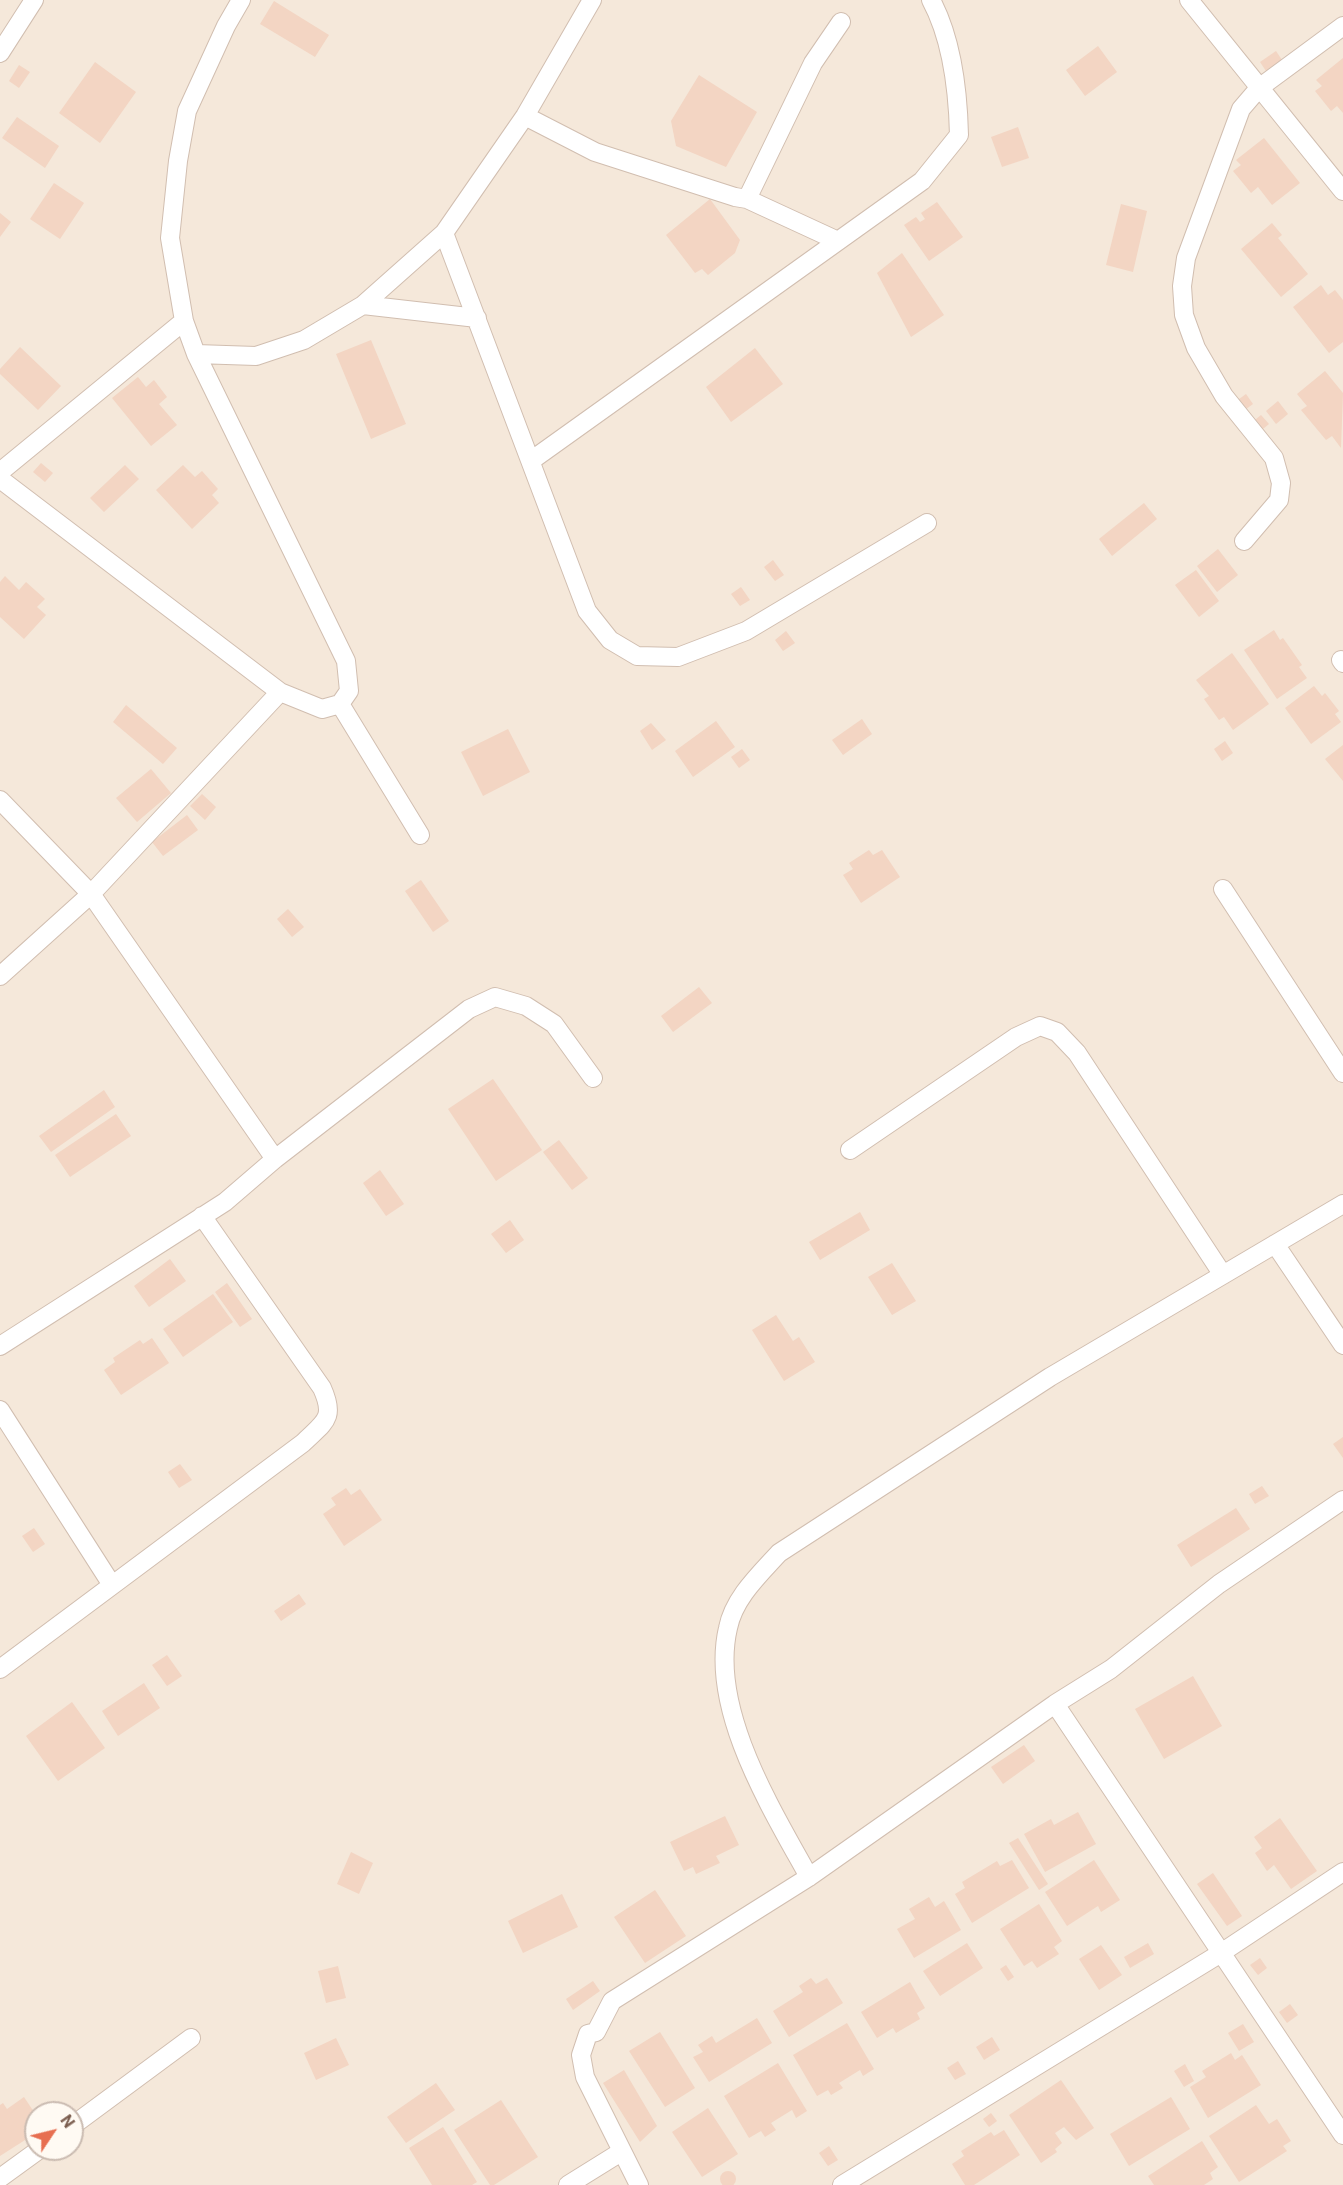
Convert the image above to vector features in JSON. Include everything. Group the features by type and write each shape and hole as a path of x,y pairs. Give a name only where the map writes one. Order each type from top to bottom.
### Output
{"street":[{"path":"0,53 34,0"},
{"path":"0,479 280,692 322,710 340,705 349,691 346,661 196,354 184,321 170,238 178,161 187,111 225,27 241,0"},
{"path":"196,354 256,356 304,340 363,305 444,233 525,116 592,0"},
{"path":"532,460 922,181 959,135 958,108 942,20 931,0"},
{"path":"1189,0 1343,191"},
{"path":"747,199 813,63 841,22"},
{"path":"1244,541 1279,500 1281,483 1274,458 1224,396 1196,348 1184,315 1182,286 1186,258 1231,130 1241,109 1259,88 1343,26"},
{"path":"525,116 595,152 747,199 838,241"},
{"path":"444,233 532,460 587,611 610,640 637,656 678,657 746,631 927,523"},
{"path":"363,305 477,318"},
{"path":"0,472 184,321"},
{"path":"0,976 91,894 280,692"},
{"path":"340,705 386,776 420,835"},
{"path":"0,800 91,894 275,1159"},
{"path":"1223,888 1343,1073"},
{"path":"0,1346 225,1202 275,1159 469,1009 495,998 526,1006 554,1024 593,1078"},
{"path":"850,1150 1016,1037 1040,1026 1057,1032 1077,1053 1223,1275"},
{"path":"809,1877 766,1798 733,1717 724,1673 728,1627 747,1587 779,1553 789,1546 1050,1377 1343,1204"},
{"path":"0,1669 303,1443 329,1417 330,1406 322,1388 202,1216"},
{"path":"1275,1244 1343,1345"},
{"path":"0,1410 112,1585"},
{"path":"639,2185 585,2077 581,2055 588,2034 596,2032 612,2001 809,1877 1056,1704 1112,1670 1219,1584 1343,1500"},
{"path":"1056,1704 1343,2135"},
{"path":"842,2185 1221,1953 1343,1872"},
{"path":"84,2117 191,2038"},
{"path":"568,2185 621,2152"},
{"path":"0,2178 24,2161"}],"shaded area":[{"path":"0,0 1343,0 1343,2185 0,2185"}],"building":[{"path":"274,1 329,35 315,57 260,24"},
{"path":"1098,46 1117,72 1085,96 1066,70"},
{"path":"1276,51 1284,63 1268,74 1260,62"},
{"path":"1343,58 1343,113 1337,106 1331,111 1315,91 1322,86 1316,80"},
{"path":"95,62 136,92 100,143 59,113"},
{"path":"19,65 30,72 19,88 9,81"},
{"path":"699,75 757,112 726,167 676,146 671,121"},
{"path":"17,117 59,146 45,168 2,138"},
{"path":"1018,127 1029,158 1002,167 991,137"},
{"path":"1264,138 1300,183 1272,205 1258,187 1251,193 1233,171 1241,165 1236,160"},
{"path":"54,183 84,203 60,239 30,219"},
{"path":"710,199 740,240 735,253 708,275 702,269 695,273 666,235"},
{"path":"937,202 963,237 929,261 904,225 916,217 920,222 925,219 921,213"},
{"path":"1121,204 1147,211 1133,272 1106,265"},
{"path":"0,213 11,222 0,237"},
{"path":"1272,223 1282,235 1278,238 1308,274 1281,297 1241,249"},
{"path":"902,253 944,315 911,337 877,273"},
{"path":"1321,285 1328,295 1335,290 1343,300 1343,342 1329,353 1293,307"},
{"path":"371,340 406,424 371,439 336,354"},
{"path":"20,347 61,386 38,410 0,374 0,369"},
{"path":"755,348 783,384 731,422 706,387"},
{"path":"1325,371 1343,393 1341,448 1332,436 1326,440 1301,410 1307,406 1297,394"},
{"path":"138,377 146,387 154,380 167,397 159,404 177,425 151,446 112,398"},
{"path":"1246,394 1253,404 1242,412 1235,402"},
{"path":"1278,401 1288,414 1276,424 1266,411"},
{"path":"1261,415 1269,424 1258,433 1250,424"},
{"path":"41,463 53,473 45,482 33,472"},
{"path":"125,465 139,479 104,512 90,498"},
{"path":"183,465 195,477 202,471 218,489 212,495 219,503 192,529 156,490"},
{"path":"1144,503 1157,519 1112,556 1099,539"},
{"path":"1218,549 1238,575 1217,592 1197,566"},
{"path":"773,560 784,575 775,581 764,567"},
{"path":"1196,570 1219,601 1199,617 1175,585"},
{"path":"5,576 19,590 26,582 45,599 37,607 46,615 24,639 0,617 0,582"},
{"path":"741,587 750,600 740,606 731,594"},
{"path":"1274,630 1280,640 1283,638 1302,665 1299,667 1307,678 1277,699 1244,650"},
{"path":"786,631 795,643 783,651 775,640"},
{"path":"1232,653 1269,704 1233,730 1224,717 1219,720 1204,699 1209,696 1196,680"},
{"path":"1314,686 1322,696 1325,693 1339,711 1335,714 1341,722 1311,744 1285,708"},
{"path":"126,705 177,748 163,764 113,722"},
{"path":"862,719 872,734 843,755 832,740"},
{"path":"716,721 735,747 693,777 675,751"},
{"path":"651,723 666,740 652,750 640,731"},
{"path":"508,729 530,772 483,796 461,752"},
{"path":"1225,741 1233,753 1222,761 1214,749"},
{"path":"1343,745 1343,781 1325,759"},
{"path":"742,749 750,760 739,768 731,757"},
{"path":"151,769 171,793 137,822 116,798"},
{"path":"202,794 216,807 205,820 190,806"},
{"path":"187,815 198,830 163,856 152,842"},
{"path":"869,850 873,855 882,850 900,877 861,903 843,875 853,869 849,863"},
{"path":"421,880 449,921 433,932 405,891"},
{"path":"288,909 304,927 292,937 277,919"},
{"path":"699,987 712,1003 673,1032 661,1016"},
{"path":"493,1079 542,1150 496,1181 448,1109"},
{"path":"104,1090 115,1107 51,1152 39,1136"},
{"path":"116,1114 131,1136 70,1177 55,1155"},
{"path":"559,1140 588,1178 572,1190 543,1152"},
{"path":"380,1170 404,1204 386,1216 363,1183"},
{"path":"860,1212 870,1230 820,1260 809,1242"},
{"path":"510,1220 524,1240 506,1253 491,1234"},
{"path":"170,1259 186,1281 149,1307 134,1286"},
{"path":"892,1263 916,1301 892,1315 868,1277"},
{"path":"227,1283 252,1319 240,1327 215,1292"},
{"path":"213,1294 233,1322 183,1357 163,1329"},
{"path":"776,1315 793,1341 799,1337 815,1362 784,1381 752,1330"},
{"path":"152,1338 169,1363 121,1395 104,1370 115,1362 113,1358 140,1340 143,1344"},
{"path":"1343,1437 1343,1458 1333,1444"},
{"path":"180,1464 192,1480 179,1488 168,1472"},
{"path":"1262,1486 1269,1496 1255,1504 1249,1494"},
{"path":"346,1488 351,1495 360,1489 382,1520 344,1546 323,1514 336,1505 331,1498"},
{"path":"1236,1508 1250,1529 1191,1567 1177,1545"},
{"path":"34,1528 45,1544 33,1552 22,1536"},
{"path":"299,1594 306,1604 281,1621 274,1611"},
{"path":"167,1655 182,1676 167,1686 152,1665"},
{"path":"1193,1676 1222,1726 1164,1759 1135,1709"},
{"path":"144,1683 160,1708 118,1736 102,1711"},
{"path":"72,1702 105,1748 58,1781 26,1736"},
{"path":"1024,1745 1035,1761 1003,1784 991,1767"},
{"path":"1078,1812 1096,1844 1045,1872 1024,1834 1051,1819 1054,1825"},
{"path":"725,1816 739,1845 716,1856 720,1863 696,1874 693,1867 684,1871 670,1842"},
{"path":"1280,1818 1317,1871 1291,1889 1274,1865 1267,1871 1255,1853 1262,1848 1254,1837"},
{"path":"1018,1838 1048,1884 1039,1890 1009,1843"},
{"path":"351,1852 373,1863 359,1894 337,1884"},
{"path":"1012,1860 1029,1888 972,1923 955,1894 965,1888 962,1882 997,1861 1000,1866"},
{"path":"1094,1860 1120,1900 1101,1912 1098,1906 1067,1926 1045,1892"},
{"path":"1213,1873 1242,1916 1227,1926 1197,1884"},
{"path":"655,1890 686,1936 645,1963 614,1917"},
{"path":"562,1894 578,1927 523,1953 508,1921"},
{"path":"929,1897 935,1907 944,1901 961,1930 914,1958 897,1929 915,1919 909,1909"},
{"path":"1039,1904 1062,1941 1054,1947 1059,1954 1037,1968 1032,1961 1024,1966 1000,1929"},
{"path":"967,1943 983,1968 940,1996 923,1971"},
{"path":"1148,1943 1154,1954 1130,1968 1124,1957"},
{"path":"1101,1945 1122,1975 1099,1990 1079,1959"},
{"path":"1260,1958 1267,1968 1258,1975 1250,1965"},
{"path":"1006,1965 1014,1977 1008,1981 1000,1969"},
{"path":"338,1966 346,1998 326,2003 318,1971"},
{"path":"811,1978 816,1984 827,1978 843,2003 789,2037 773,2011 803,1992 799,1986"},
{"path":"593,1981 600,1991 573,2010 566,1999"},
{"path":"910,1982 925,2008 917,2013 920,2019 896,2033 893,2028 877,2038 861,2012"},
{"path":"1290,2004 1298,2015 1287,2023 1279,2012"},
{"path":"757,2018 772,2043 709,2082 693,2057 703,2052 698,2045 712,2036 716,2043"},
{"path":"847,2023 874,2069 863,2076 860,2070 839,2083 843,2088 831,2095 828,2090 817,2096 793,2055"},
{"path":"1243,2024 1254,2042 1239,2051 1228,2033"},
{"path":"660,2032 695,2088 665,2107 629,2051"},
{"path":"992,2037 1000,2050 984,2060 976,2047"},
{"path":"336,2038 349,2065 316,2080 304,2053"},
{"path":"1231,2053 1235,2060 1242,2055 1261,2085 1208,2118 1190,2087 1206,2077 1202,2071"},
{"path":"958,2061 966,2074 955,2080 947,2068"},
{"path":"778,2063 807,2111 796,2118 792,2110 771,2123 776,2130 765,2137 761,2131 749,2138 724,2096"},
{"path":"1185,2064 1194,2081 1184,2087 1174,2071"},
{"path":"624,2070 657,2126 640,2142 603,2083"},
{"path":"1061,2080 1094,2128 1076,2140 1064,2127 1055,2133 1062,2143 1055,2149 1057,2152 1041,2163 1009,2115"},
{"path":"436,2083 455,2110 406,2143 387,2117"},
{"path":"24,2097 27,2101 24,2101 24,2141 0,2156 0,2105 3,2103 7,2109"},
{"path":"1171,2097 1190,2129 1129,2166 1110,2134"},
{"path":"501,2100 538,2157 494,2185 490,2185 454,2130"},
{"path":"1256,2105 1269,2124 1277,2119 1291,2141 1283,2146 1287,2151 1239,2182 1209,2136"},
{"path":"708,2108 738,2154 702,2177 672,2132"},
{"path":"991,2113 997,2121 989,2127 983,2119"},
{"path":"443,2127 477,2182 472,2185 432,2185 409,2148"},
{"path":"1004,2130 1020,2155 974,2185 965,2185 952,2164 964,2156 961,2151 991,2132 994,2136"},
{"path":"1202,2141 1218,2167 1210,2173 1213,2179 1204,2185 1154,2185 1148,2176"},
{"path":"829,2146 838,2160 828,2166 819,2153"},
{"path":"725,2171 731,2171 736,2179 734,2185 725,2187 720,2182 720,2176"}]}
